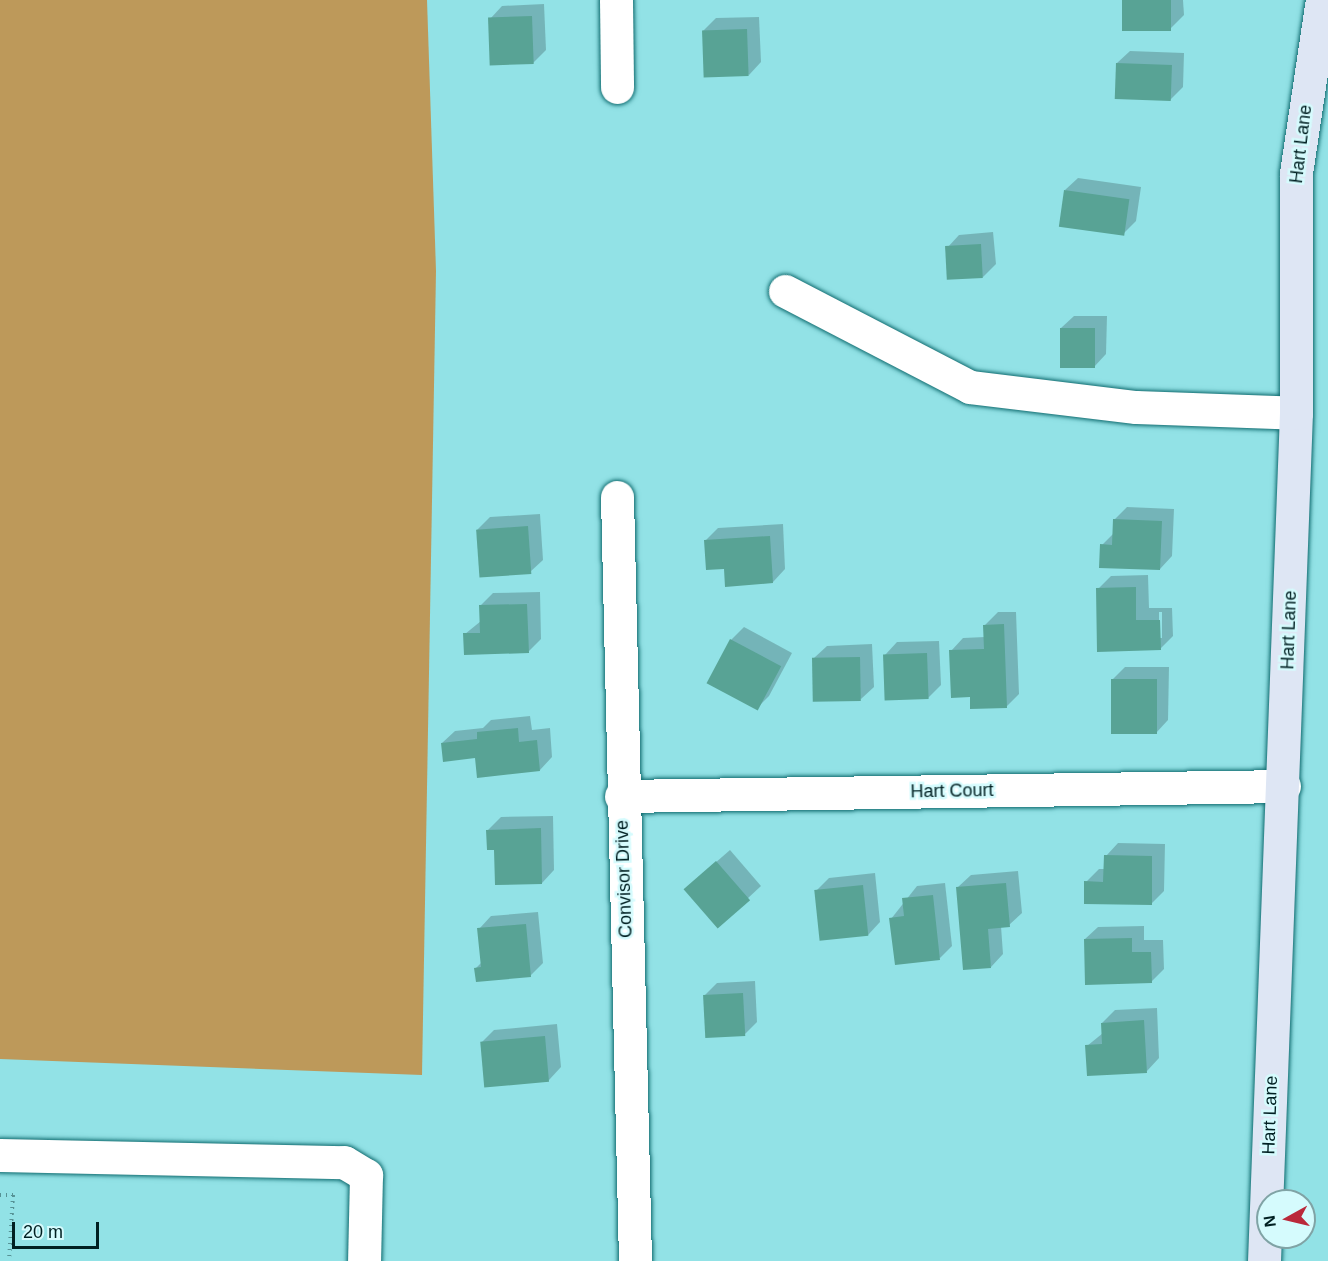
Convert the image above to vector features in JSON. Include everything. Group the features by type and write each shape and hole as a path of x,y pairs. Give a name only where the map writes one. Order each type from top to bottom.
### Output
{"main road":[{"name":"Hart Lane","path":"1264,1261 1284,786 1296,413 1296,173 1322,0"}],"street":[{"path":"616,0 617,87"},
{"path":"785,291 970,387 1136,407 1296,413"},
{"name":"Convisor Drive","path":"617,497 621,796 635,1261"},
{"name":"Hart Court","path":"621,796 1284,786"},
{"path":"0,1155 344,1162 366,1175 364,1261"}],"path":[{"path":"0,1195 13,1195 9,1261"}],"shaded area":[{"path":"0,0 427,0 436,271 422,1075 0,1059"}],"building":[{"path":"1122,0 1171,0 1171,31 1122,31"},
{"path":"532,16 534,64 490,66 488,18"},
{"path":"747,29 749,76 704,78 702,31"},
{"path":"1116,63 1172,65 1171,101 1115,99"},
{"path":"1064,190 1129,199 1124,236 1059,227"},
{"path":"981,244 983,278 947,280 945,246"},
{"path":"1060,328 1095,328 1095,368 1060,368"},
{"path":"1113,519 1162,521 1160,570 1099,568 1100,544 1112,545"},
{"path":"528,526 531,574 479,578 476,530"},
{"path":"770,536 773,583 725,587 724,569 706,570 704,540"},
{"path":"1136,587 1136,620 1160,620 1161,650 1097,652 1096,588"},
{"path":"527,604 529,653 464,655 463,633 480,633 479,605"},
{"path":"1004,624 1007,708 970,709 970,697 951,698 949,650 984,649 983,625"},
{"path":"730,639 781,666 758,710 707,683"},
{"path":"927,653 929,699 885,701 883,655"},
{"path":"860,657 861,701 813,702 812,658"},
{"path":"1111,679 1157,679 1157,734 1111,734"},
{"path":"518,728 519,742 537,740 540,771 477,778 475,758 443,762 441,743 477,739 477,732"},
{"path":"541,828 542,884 495,885 494,850 487,850 486,830"},
{"path":"1104,855 1152,856 1152,905 1084,904 1084,881 1103,882"},
{"path":"716,861 750,900 718,928 684,889"},
{"path":"1006,883 1010,927 988,929 991,968 963,970 956,887"},
{"path":"863,885 868,936 820,941 814,890"},
{"path":"933,895 940,960 895,965 889,918 904,916 902,898"},
{"path":"526,924 531,977 476,982 474,968 481,967 477,928"},
{"path":"1132,938 1132,952 1151,952 1152,983 1085,985 1084,939"},
{"path":"743,993 745,1036 705,1038 703,995"},
{"path":"1144,1020 1147,1073 1087,1076 1085,1045 1102,1044 1101,1023"},
{"path":"545,1036 549,1082 484,1087 480,1042"}]}
